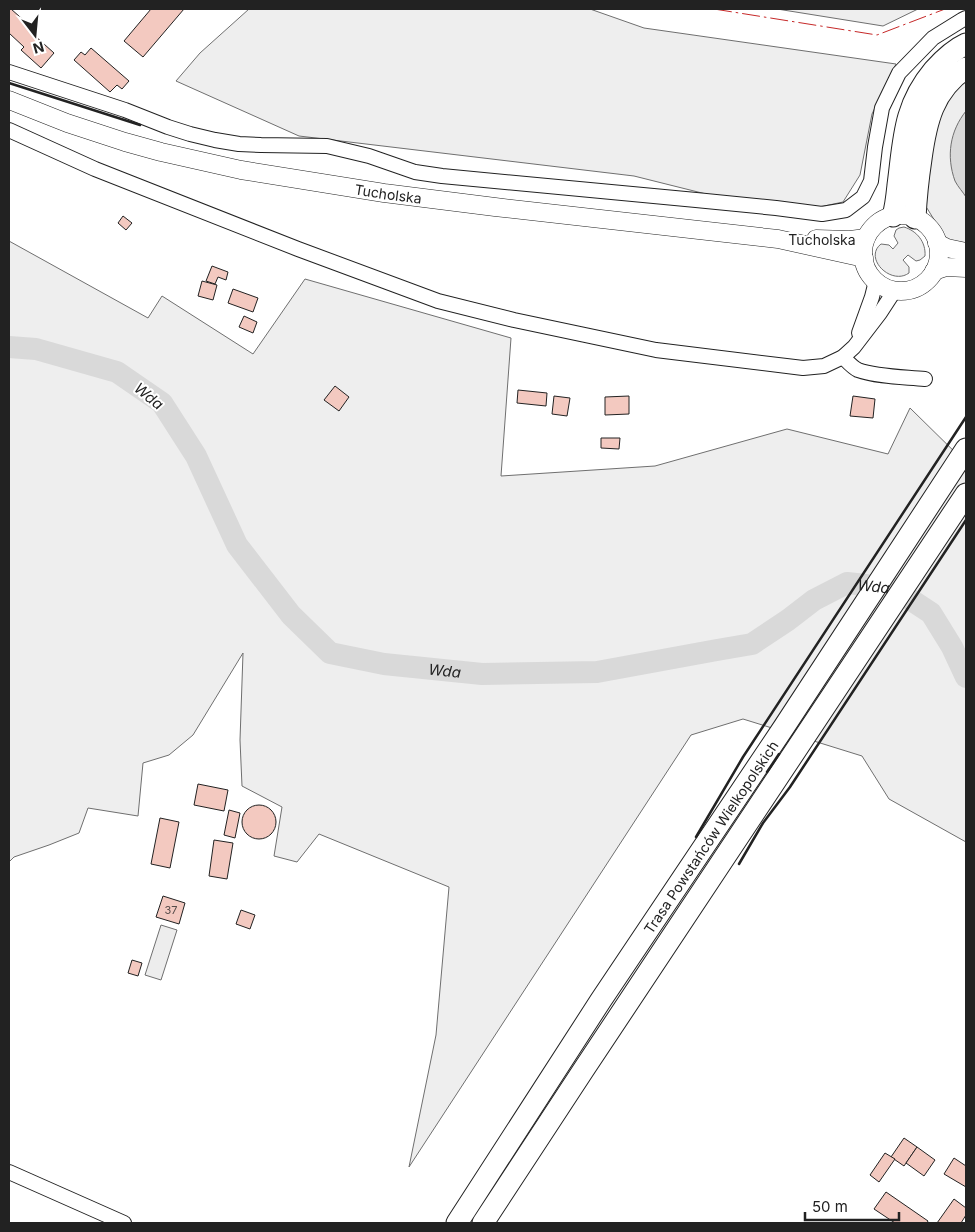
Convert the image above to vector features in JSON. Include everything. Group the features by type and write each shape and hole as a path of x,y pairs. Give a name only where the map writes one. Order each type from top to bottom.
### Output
{"highway":[{"path":"893,216 907,118 914,101 925,80 949,55 960,46 966,44"},
{"path":"915,218 917,189 927,122 943,90 954,77 966,68"},
{"name":"Trasa Powstańców Wielkopolskich","path":"457,1223 601,1000 758,766 966,449"},
{"name":"Trasa Powstańców Wielkopolskich","path":"483,1223 966,494"}],"main road":[{"name":"Tucholska","path":"9,100 67,124 161,152 254,172 384,193 778,239 850,240 866,238"},
{"path":"903,215 915,218 925,224 935,237 939,253 934,271 920,285 908,290 895,290 884,286 876,281 867,269 864,258 866,238 879,222 893,216 903,215"},
{"name":"Tucholska","path":"778,239 864,258"},
{"path":"937,243 948,248 966,252"},
{"path":"934,271 946,267 966,268"}],"street":[{"path":"9,72 168,127 215,140 261,145 328,146 369,156 415,172 442,176 705,200 822,214 846,210 863,197 871,181 882,108 899,74 933,38 966,18"},
{"path":"9,130 112,176 298,249 438,300 514,320 656,350 802,368 824,366 843,357 854,347 895,290"},
{"path":"854,347 872,298 876,281"},
{"path":"843,357 858,370 926,379"},
{"path":"9,1172 124,1223"}],"shaded area":[{"path":"249,9 590,9 644,28 896,64 872,114 860,175 843,202 810,209 722,198 634,176 299,136 176,81 200,53"},
{"path":"777,9 918,9 883,26"},
{"path":"966,79 966,246 948,242 925,205 933,127 945,100"},
{"path":"966,111 966,197 955,181 950,153 956,127"},
{"path":"904,227 913,231 920,238 924,246 925,256 916,261 908,255 903,260 909,267 909,273 902,276 894,276 881,269 875,256 876,250 881,244 889,245 893,249 898,243 894,236 896,230"},
{"path":"9,241 148,318 162,296 253,354 305,279 511,338 501,476 655,466 787,429 888,454 910,408 966,463 966,842 889,799 862,756 743,719 691,735 409,1167 436,1035 449,887 319,834 297,862 274,856 282,807 242,786 240,740 243,653 193,735 169,755 143,763 138,816 88,808 79,833 14,857 9,862"},
{"path":"161,925 177,930 161,980 145,975"}],"building":[{"path":"9,9 37,32 34,35 54,53 41,68 21,50 24,47 9,33"},
{"path":"151,9 184,9 143,57 124,41"},
{"path":"91,48 129,81 122,89 117,85 110,92 74,60 81,52 85,55"},
{"path":"123,216 132,223 126,230 118,223"},
{"path":"212,266 228,272 226,280 218,277 215,284 206,281"},
{"path":"202,281 217,285 213,300 198,296"},
{"path":"233,289 258,298 253,312 228,303"},
{"path":"244,316 257,322 253,333 239,327"},
{"path":"335,386 349,397 339,411 324,400"},
{"path":"518,390 547,393 546,406 517,403"},
{"path":"554,396 570,398 567,416 552,414"},
{"path":"629,396 629,414 605,415 605,397"},
{"path":"853,396 875,399 873,418 850,416"},
{"path":"601,438 620,438 619,449 601,448"},
{"path":"198,784 228,790 224,811 194,805"},
{"path":"259,805 266,806 271,810 275,815 275,829 271,834 266,838 259,839 252,838 247,834 243,829 242,822 243,815 247,810 252,806"},
{"path":"229,810 240,813 235,838 224,835"},
{"path":"160,818 179,822 170,868 151,864"},
{"path":"214,840 233,843 227,879 209,876"},
{"path":"163,896 185,903 179,924 156,917"},
{"path":"241,910 255,915 250,929 236,924"},
{"path":"132,960 142,963 138,976 128,973"},
{"path":"904,1138 917,1147 904,1166 891,1157"},
{"path":"917,1147 935,1160 924,1176 906,1163"},
{"path":"885,1153 895,1159 879,1182 870,1175"},
{"path":"954,1158 966,1166 966,1187 944,1174"},
{"path":"886,1192 928,1221 927,1223 895,1223 874,1209"},
{"path":"954,1199 966,1208 966,1215 961,1223 937,1223"}],"waterway":[{"name":"Wda","path":"9,347 36,349 117,372 162,403 196,456 237,545 291,615 330,653 384,664 482,674 597,672 752,644 814,600 847,583 893,588 931,613 952,647 966,677"}],"wall":[{"path":"9,83 140,125"},
{"path":"696,837 743,757 966,417"},
{"path":"739,864 763,823 790,787 966,520"},
{"path":"767,772 779,754"}],"power":[{"path":"714,9 877,35 945,9"}]}
